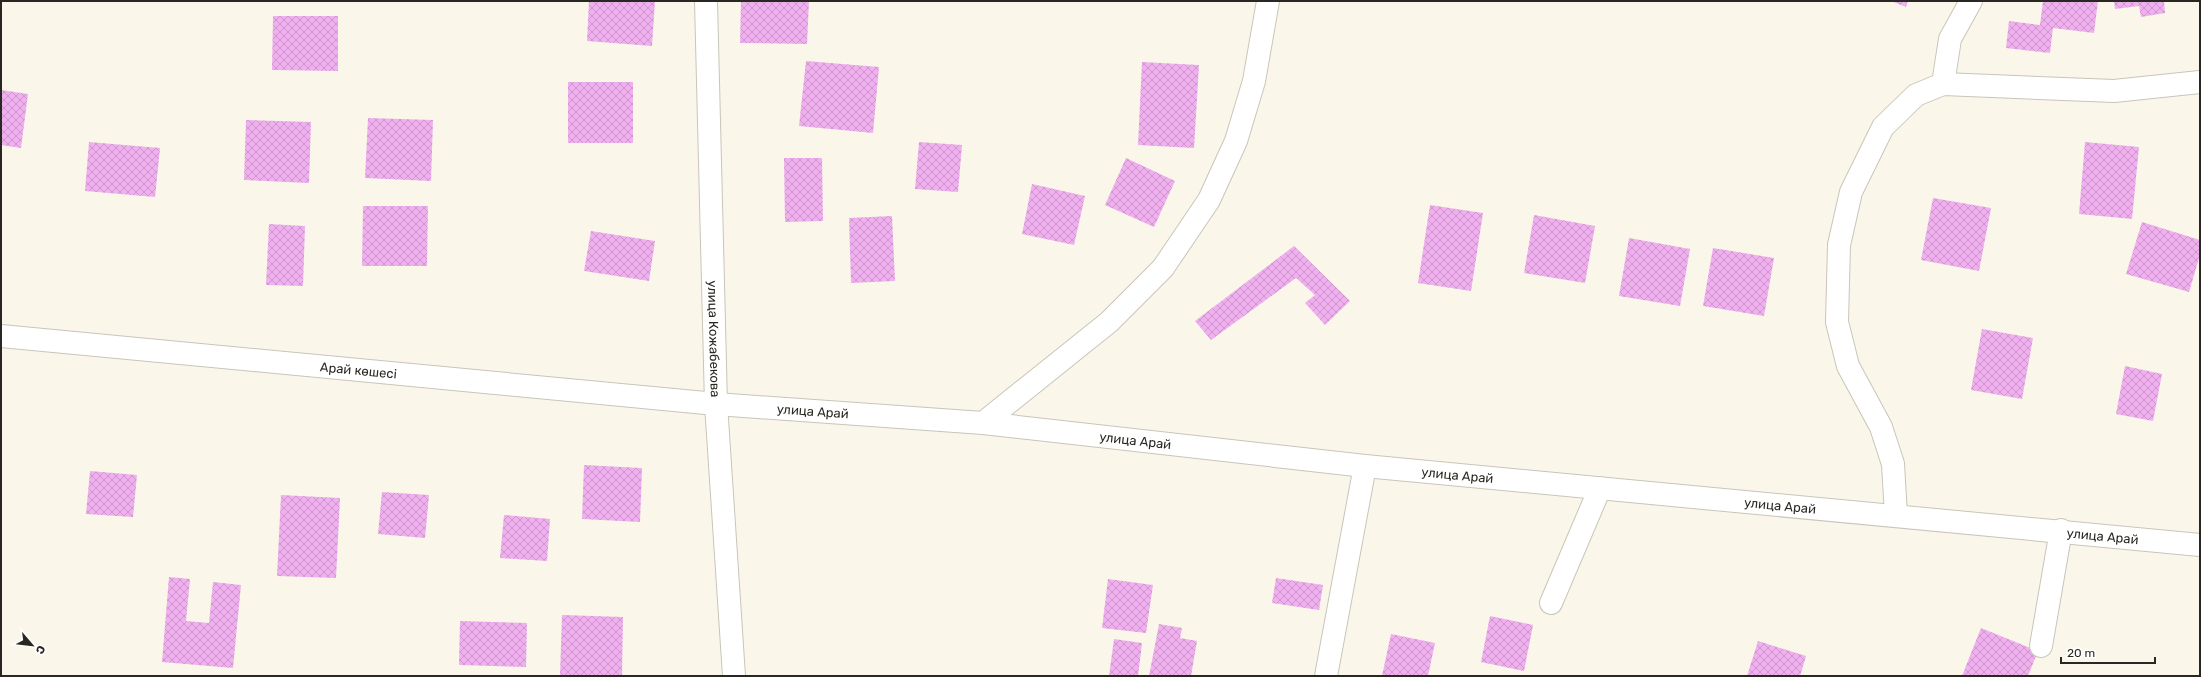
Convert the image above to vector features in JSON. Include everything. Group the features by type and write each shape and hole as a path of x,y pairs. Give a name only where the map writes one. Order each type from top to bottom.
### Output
{"street":[{"name":"улица Кожабекова","path":"706,1 716,404 734,676"},
{"path":"983,423 1110,322 1163,268 1209,200 1238,133 1254,81 1268,1"},
{"path":"1943,84 1950,40 1971,1"},
{"path":"1896,515 1893,464 1881,427 1848,366 1837,322 1839,245 1851,192 1884,127 1916,95 1943,84 2114,91 2200,82"},
{"name":"Арай көшесі","path":"1,336 716,404"},
{"name":"улица Арай","path":"716,404 983,423 1365,466 2200,544"},
{"path":"1326,676 1365,466"},
{"path":"1552,603 1600,488"},
{"path":"2042,646 2062,530"}],"building":[{"path":"589,1 655,1 652,46 587,41"},
{"path":"741,1 809,1 807,44 740,43"},
{"path":"1891,1 1908,1 1906,7"},
{"path":"2043,1 2098,1 2094,33 2053,28 2050,53 2006,48 2009,21 2040,25"},
{"path":"2114,1 2164,1 2165,13 2141,17 2139,6 2115,9"},
{"path":"273,16 338,16 338,71 272,70"},
{"path":"806,61 879,67 873,133 799,126"},
{"path":"1142,62 1199,65 1194,148 1138,145"},
{"path":"568,82 633,82 633,143 568,143"},
{"path":"1,90 28,94 21,148 1,145"},
{"path":"368,118 433,120 431,181 365,178"},
{"path":"246,120 311,122 309,183 244,180"},
{"path":"89,142 160,148 155,197 85,191"},
{"path":"919,142 962,145 958,192 915,189"},
{"path":"2085,142 2139,147 2132,219 2079,214"},
{"path":"784,158 822,158 823,221 785,222"},
{"path":"1126,158 1175,181 1154,227 1105,205"},
{"path":"1032,184 1085,196 1074,245 1022,234"},
{"path":"1933,198 1991,208 1979,271 1921,260"},
{"path":"1430,205 1483,213 1471,291 1418,283"},
{"path":"363,206 428,206 427,266 362,266"},
{"path":"1534,215 1595,226 1585,283 1524,273"},
{"path":"892,216 895,281 851,283 849,218"},
{"path":"2142,222 2200,240 2200,255 2189,292 2126,274"},
{"path":"269,224 305,226 303,286 266,285"},
{"path":"591,231 655,241 649,281 584,271"},
{"path":"1629,238 1690,249 1680,306 1619,296"},
{"path":"1294,246 1350,301 1325,325 1305,303 1315,295 1296,278 1211,340 1195,321"},
{"path":"1713,248 1774,258 1764,316 1703,306"},
{"path":"1982,329 2033,338 2022,399 1971,390"},
{"path":"2125,366 2162,374 2153,421 2116,414"},
{"path":"584,465 642,468 640,522 582,519"},
{"path":"90,471 137,475 133,517 86,514"},
{"path":"382,492 429,495 425,538 378,534"},
{"path":"281,495 340,498 336,578 277,576"},
{"path":"504,515 550,519 547,561 500,558"},
{"path":"169,577 190,579 186,621 209,623 213,582 241,585 233,668 162,662"},
{"path":"1276,578 1323,585 1319,610 1272,603"},
{"path":"1108,579 1153,585 1146,633 1102,628"},
{"path":"562,615 623,617 622,676 560,676"},
{"path":"1490,616 1533,625 1524,671 1481,662"},
{"path":"460,621 527,623 526,667 459,665"},
{"path":"1159,624 1182,628 1180,638 1197,641 1191,676 1149,676"},
{"path":"1981,628 2038,651 2028,676 1962,676"},
{"path":"1391,634 1435,643 1428,676 1382,676"},
{"path":"1114,639 1142,643 1138,676 1109,676"},
{"path":"1758,641 1806,656 1800,676 1747,676"}]}
